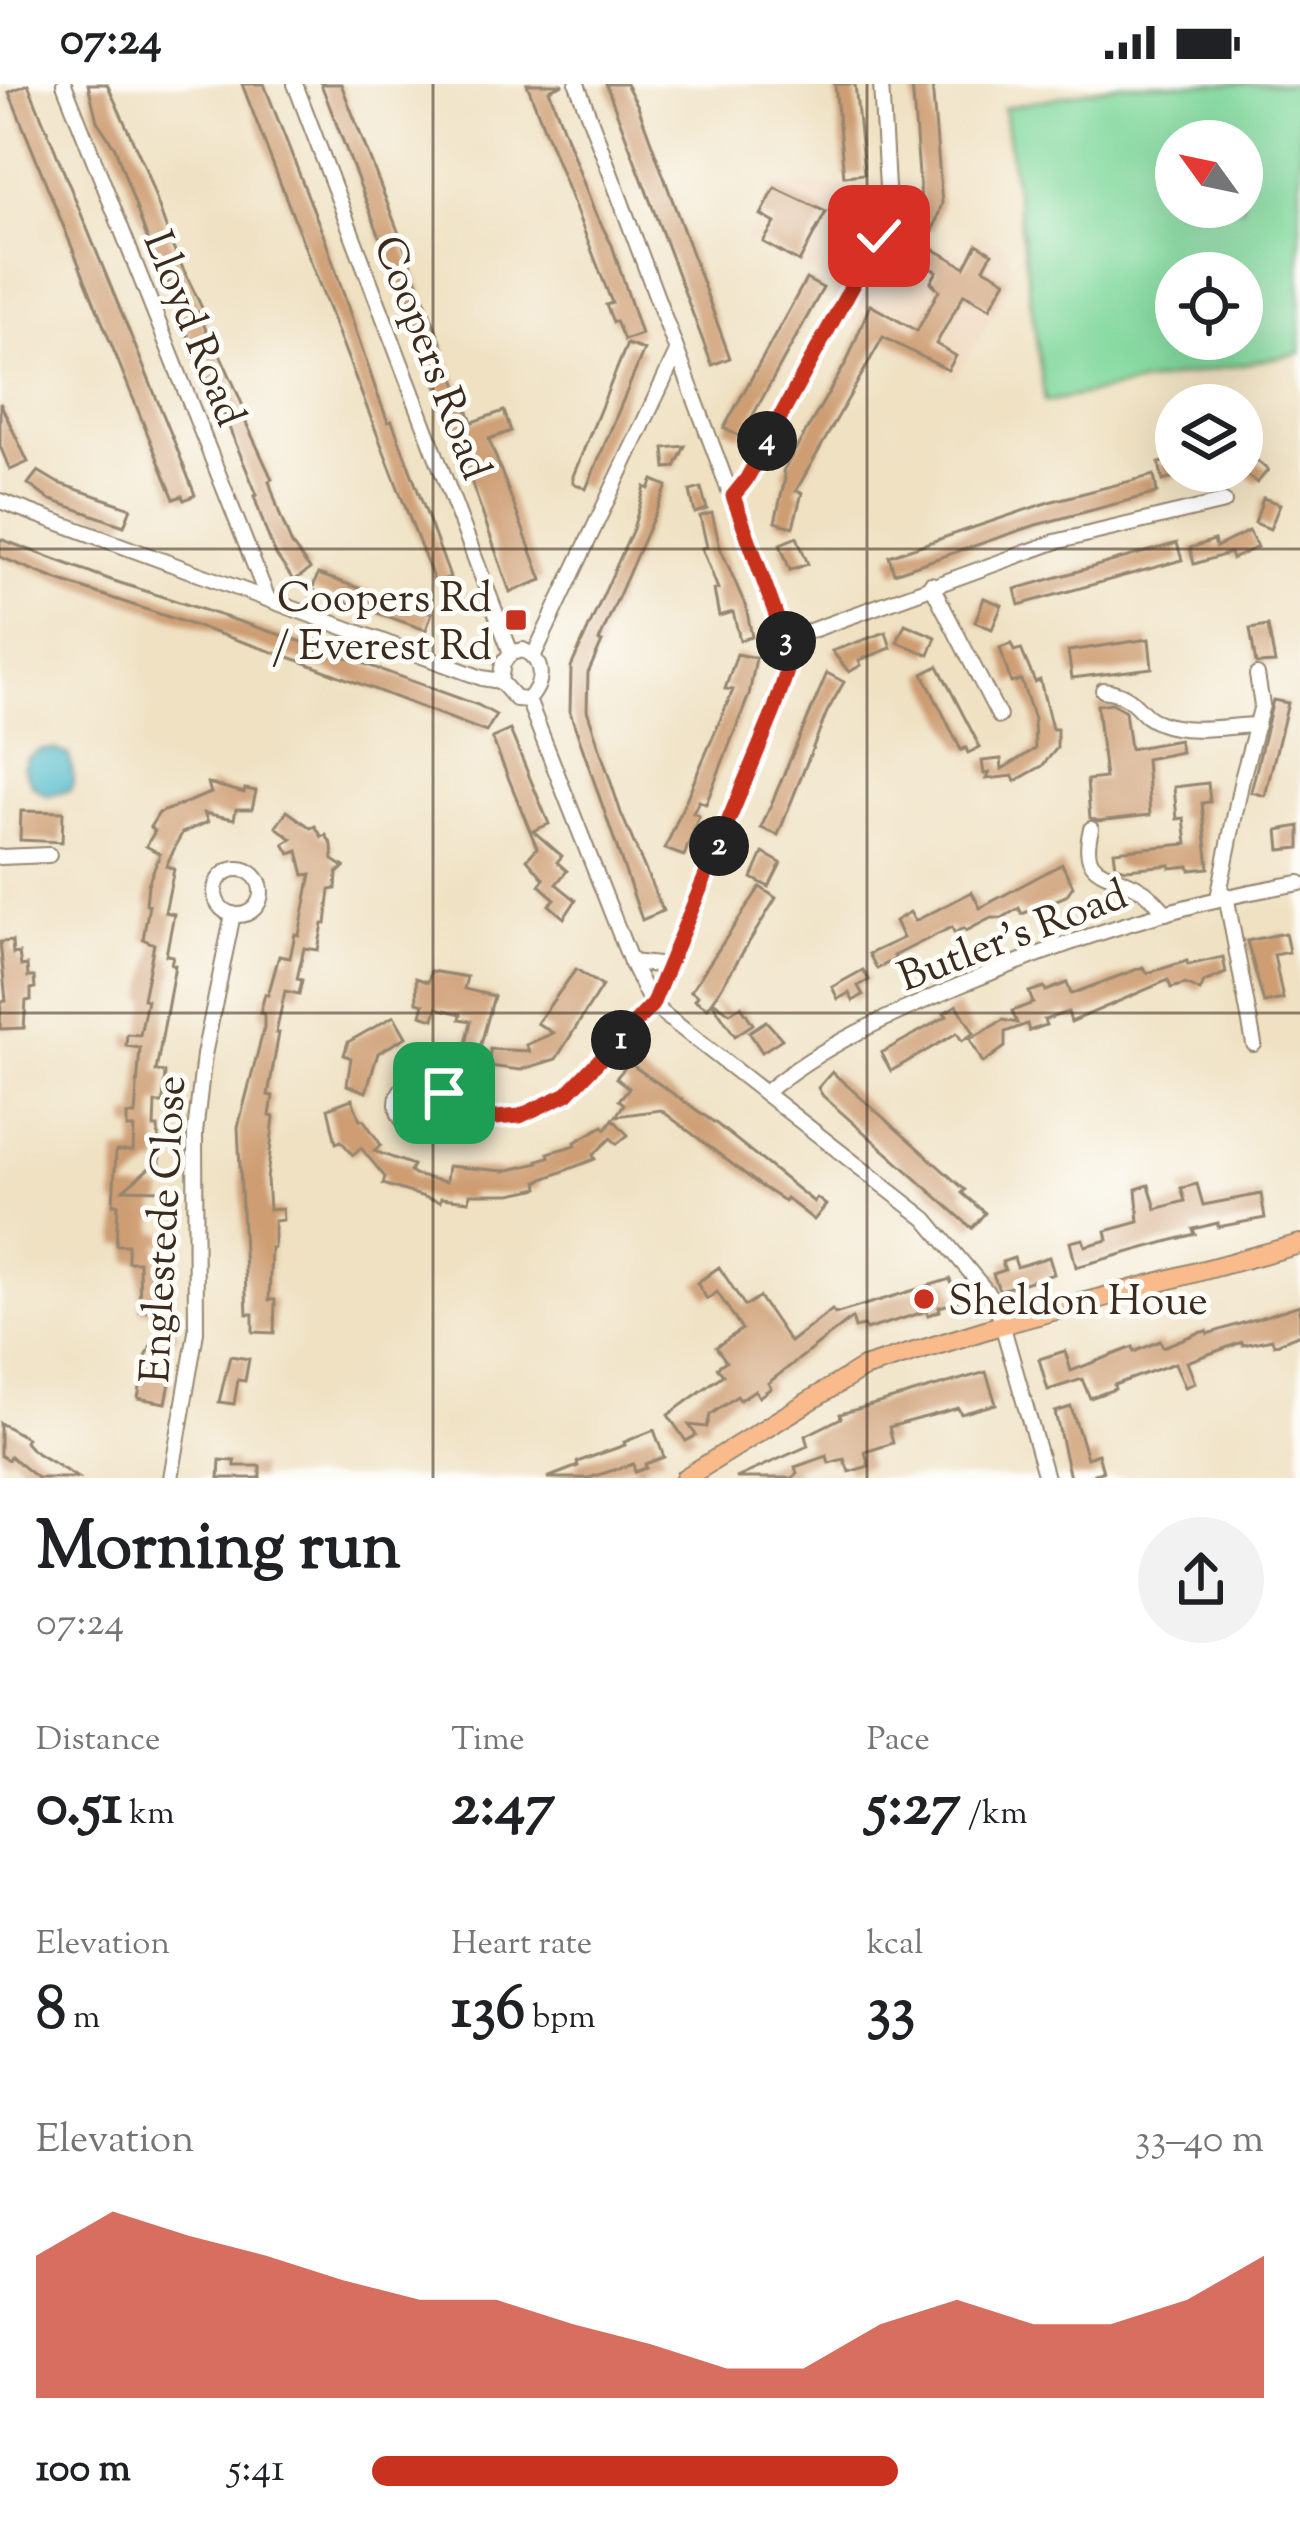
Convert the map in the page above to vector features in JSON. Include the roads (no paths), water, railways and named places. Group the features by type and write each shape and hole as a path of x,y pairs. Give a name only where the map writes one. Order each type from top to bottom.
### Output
{"main road":[{"path":"689,1477 863,1368 1001,1324 1300,1244"}],"street":[{"name":"Lloyd Road","path":"64,84 266,597"},
{"name":"Coopers Road","path":"295,84 511,653"},
{"path":"447,1110 495,1118 520,1116 567,1094 652,1005 789,665 785,640 733,496 578,84"},
{"path":"733,496 879,236 888,204 881,84"},
{"path":"528,700 540,680 534,656 676,354"},
{"path":"1,499 500,681 516,699 528,700"},
{"path":"785,640 1055,542 1224,502"},
{"path":"931,584 999,716"},
{"path":"500,681 503,663 511,653 523,650 534,656"},
{"path":"1254,1044 1222,896 1262,704 1257,675"},
{"path":"1103,690 1123,693 1153,722 1176,728 1257,725"},
{"path":"528,700 652,1005 926,1220 996,1303 1046,1478"},
{"path":"1091,830 1085,851 1089,862 1106,875 1140,888 1166,913"},
{"path":"0,857 49,855"},
{"name":"Butler's Road","path":"766,1092 797,1066 897,1012 1040,952 1222,896 1300,884"},
{"name":"Englestede Close","path":"171,1478 196,1333 195,1133 204,1055 233,914"},
{"path":"631,962 667,966"}],"water":[{"path":"42,750 69,756 74,780 70,790 48,796 33,786 23,767 28,757"}],"place":[{"name":"Coopers Rd / Everest Rd","path":"516,620"},
{"name":"Sheldon Houe","path":"924,1299"}]}
